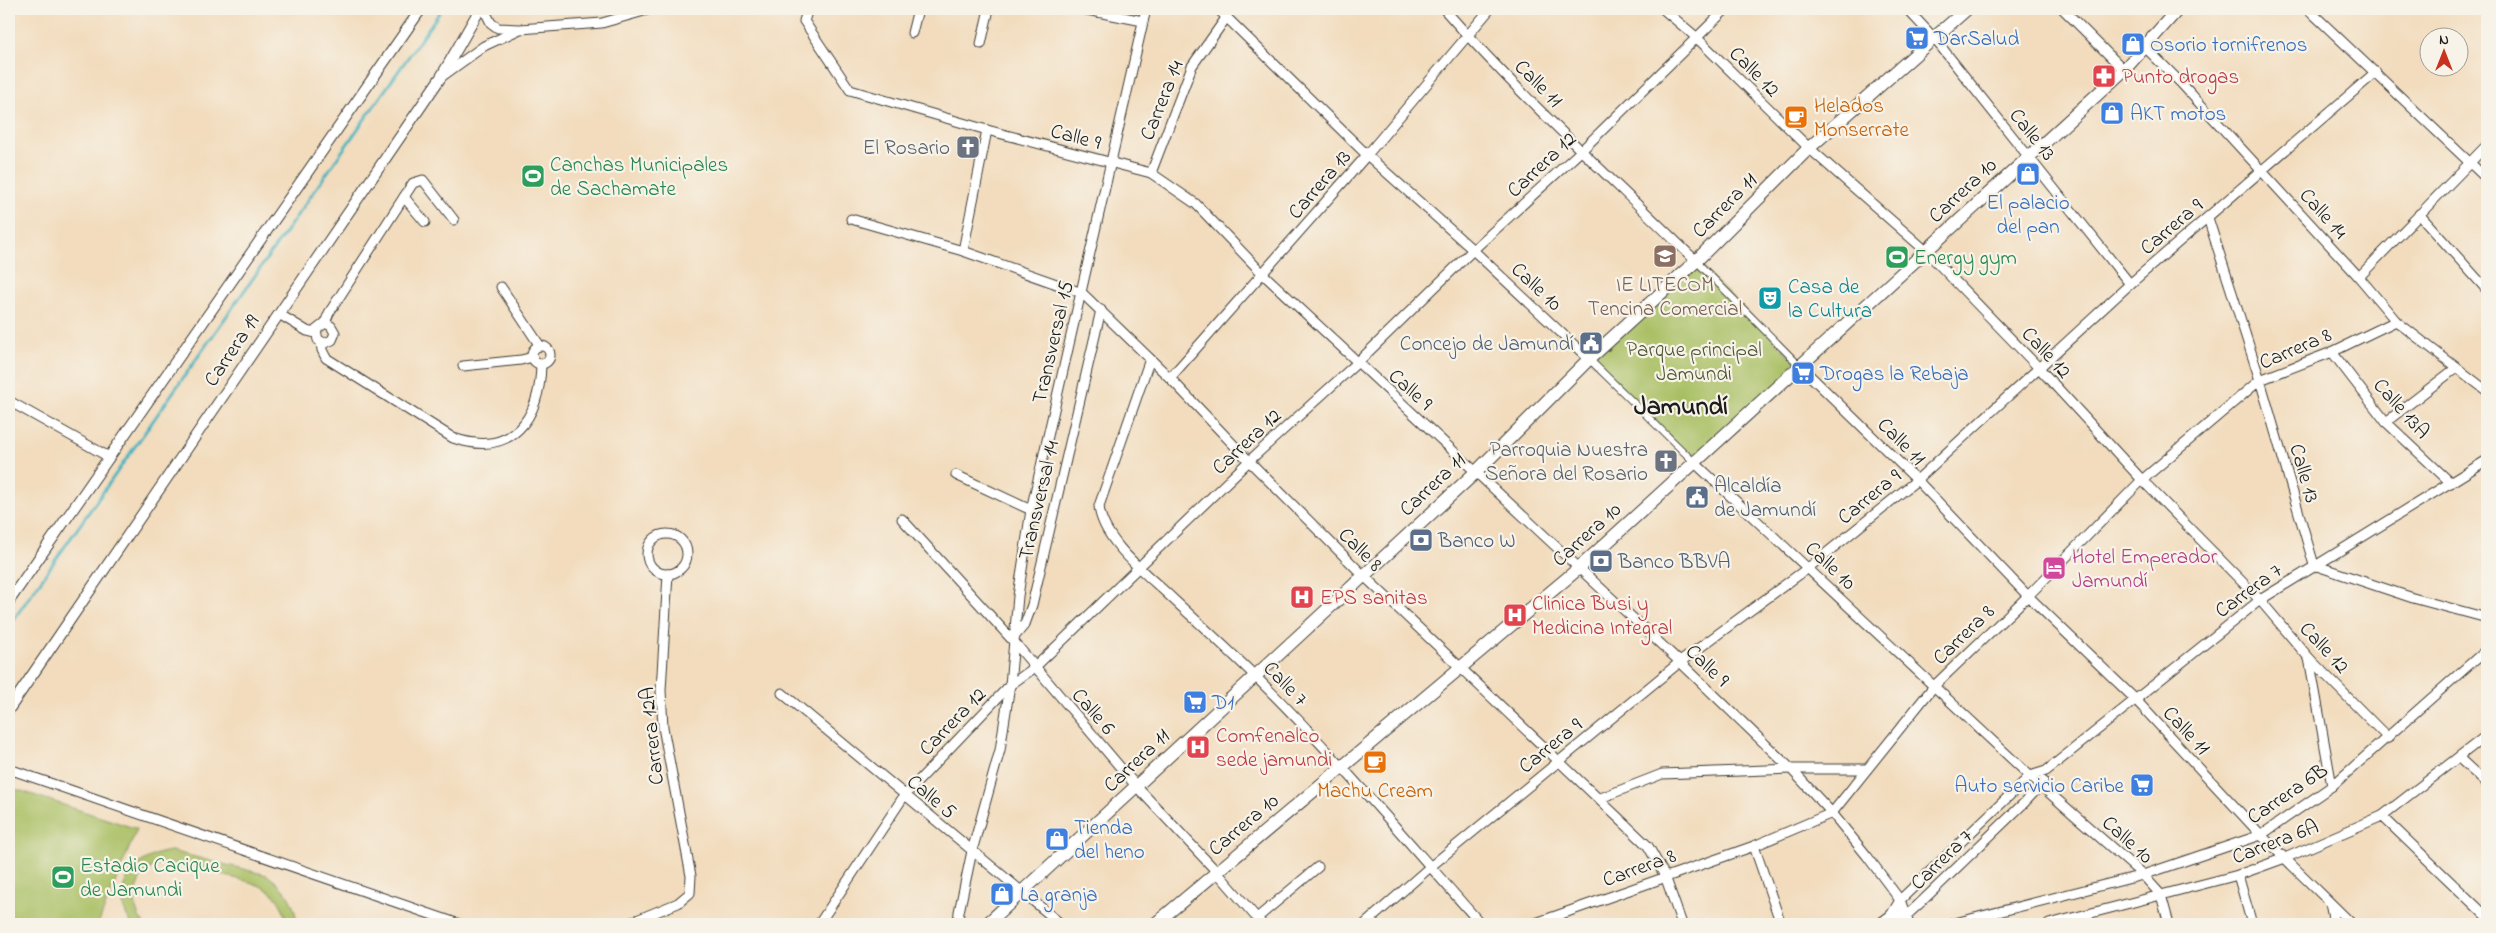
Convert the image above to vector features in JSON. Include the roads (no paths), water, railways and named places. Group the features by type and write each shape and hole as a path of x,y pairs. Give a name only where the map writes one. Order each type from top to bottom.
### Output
{"main road":[{"name":"Carrera 11","path":"987,924 1476,472 1589,359 1696,261 1809,148 1967,9"},
{"name":"Carrera 10","path":"1155,924 1578,569 2124,70 2178,9"}],"street":[{"name":"Carrera 19","path":"9,601 421,9"},
{"path":"485,11 498,28 520,29 602,23 652,9"},
{"name":"Calle 9","path":"806,9 804,21 850,90 987,130 1151,173 1196,204 1263,274 1680,662 1791,769 1832,813 1900,900 1909,924"},
{"path":"912,33 918,9"},
{"path":"981,44 989,9"},
{"path":"1082,9 1143,21"},
{"name":"Transversal 15","path":"1010,685 1018,596 1031,510 1146,9"},
{"name":"Calle 10","path":"1218,9 1367,155 1473,250 1589,359 1695,463 2030,776 2143,875 2161,895 2169,924"},
{"name":"Calle 11","path":"1444,9 1468,36 1582,150 1917,480 2028,596 2134,699 2261,835 2352,924"},
{"name":"Carrera 13","path":"1170,378 1367,155 1490,9"},
{"name":"Calle 12","path":"1664,9 1696,37 1809,148 1926,251 2039,368 2142,480 2260,600 2309,658 2388,738"},
{"name":"Carrera 12","path":"818,924 904,796 1010,685 1034,668 1249,461 1357,363 1473,250 1582,150 1726,9"},
{"name":"Calle 13","path":"1906,9 1934,38 2130,284"},
{"path":"2063,9 2124,70"},
{"path":"2308,9 2487,179"},
{"name":"Carrera 19","path":"9,709 485,11"},
{"name":"Carrera 14","path":"1151,173 1192,66 1226,18"},
{"path":"441,77 484,46 520,29"},
{"name":"Calle 14","path":"2145,47 2180,82 2396,322 2487,391"},
{"name":"Carrera 9","path":"1365,924 1430,867 1680,662 1808,568 1917,480 2130,284 2376,72"},
{"path":"963,251 987,130"},
{"path":"2358,278 2487,145"},
{"path":"325,324 329,313 413,184 423,180 454,220"},
{"path":"404,197 425,222"},
{"path":"2419,214 2487,290"},
{"name":"Calle 13","path":"2208,218 2260,380 2314,565"},
{"path":"851,219 963,251 1082,293"},
{"path":"501,287 540,346 546,348 550,354 548,361 541,364"},
{"name":"Calle 8","path":"1082,293 1170,378 1249,461 1363,575 1648,846 1665,876 1682,924"},
{"name":"Transversal 14","path":"1015,639 1025,624 1032,604 1101,310"},
{"path":"278,314 307,331 315,333 321,342 326,358 453,438 472,444 502,441 522,427 529,416 539,391 541,364"},
{"name":"Carrera 8","path":"1533,924 1754,846 1832,813 1934,686 2028,596 2142,480 2260,380 2332,352 2396,322"},
{"path":"315,333 318,326 325,324 332,326 334,337 329,342 321,342"},
{"path":"532,357 535,349 540,346"},
{"name":"Calle 13A","path":"2332,352 2386,422 2451,483"},
{"path":"532,357 541,364"},
{"path":"463,366 521,360 532,357"},
{"name":"Calle 7","path":"1150,359 1099,506 1100,518 1107,532 1139,567 1256,677 1342,767 1481,924"},
{"path":"2386,422 2456,368"},
{"path":"9,401 109,457"},
{"name":"Carrera 7","path":"1879,924 1891,915 1900,900 2030,776 2046,771 2260,600 2487,460"},
{"path":"956,475 1031,510"},
{"name":"Calle 6","path":"902,519 1015,639 1034,668 1137,787 1217,872 1259,921"},
{"path":"670,534 679,538 685,546 687,555 684,564 677,571 668,574 659,573 651,567 647,558 647,548 652,540 660,535 670,534"},
{"path":"2314,565 2413,598 2487,618"},
{"name":"Carrera 12A","path":"627,924 678,904 690,893 691,876 667,754 662,709 661,690 668,574"},
{"name":"Carrera 6B","path":"1951,924 2143,875 2261,835 2332,786 2487,649"},
{"path":"2309,658 2332,786"},
{"path":"958,924 958,912 972,851 1000,750 1010,685"},
{"name":"Calle 5","path":"782,693 904,796 1023,891 1061,924"},
{"name":"Carrera 6A","path":"2049,924 2079,921 2161,895 2238,874 2285,858 2382,816 2487,735"},
{"path":"2459,758 2487,784"},
{"path":"9,769 459,924"},
{"path":"1598,799 1662,774 1791,769 1867,769"},
{"name":"Carrera 7","path":"1891,915 1906,915 2041,785 2046,771"},
{"path":"2382,816 2487,917"},
{"path":"1754,846 1781,924"},
{"path":"1259,921 1318,867"},
{"path":"2238,874 2252,924"},
{"path":"2330,902 2334,924"}],"waterway":[{"path":"9,626 442,9"}],"place":[{"name":"DarSalud","path":"1917,38"},
{"name":"Osorio tornifrenos","path":"2133,44"},
{"name":"Punto drogas","path":"2104,76"},
{"name":"AKT motos","path":"2112,113"},
{"name":"Helados Monserrate","path":"1796,117"},
{"name":"El Rosario","path":"968,147"},
{"name":"El palacio del pan","path":"2028,174"},
{"name":"Canchas Municipales de Sachamate","path":"533,176"},
{"name":"IE LITECOM Tencina Comercial","path":"1665,256"},
{"name":"Energy gym","path":"1897,257"},
{"name":"Casa de la Cultura","path":"1770,298"},
{"name":"Concejo de Jamundí","path":"1591,343"},
{"name":"Drogas la Rebaja","path":"1803,373"},
{"name":"Parroquia Nuestra Señora del Rosario","path":"1666,461"},
{"name":"Alcaldía de Jamundí","path":"1697,497"},
{"name":"Banco W","path":"1421,540"},
{"name":"Banco BBVA","path":"1601,561"},
{"name":"Hotel Emperador Jamundí","path":"2054,568"},
{"name":"EPS sanitas","path":"1302,597"},
{"name":"Clinica Busi y Medicina Integral","path":"1515,615"},
{"name":"D1","path":"1195,702"},
{"name":"Comfenalco sede jamundi","path":"1198,747"},
{"name":"Machu Cream","path":"1375,762"},
{"name":"Auto servicio Caribe","path":"2142,785"},
{"name":"Tienda del heno","path":"1057,839"},
{"name":"Estadio Cacique de Jamundi","path":"63,877"},
{"name":"La granja","path":"1002,894"}],"district":[{"name":"Jamundí","path":"1681,405"}],"park label":[{"name":"Parque principal Jamundi","path":"1694,361"}]}
